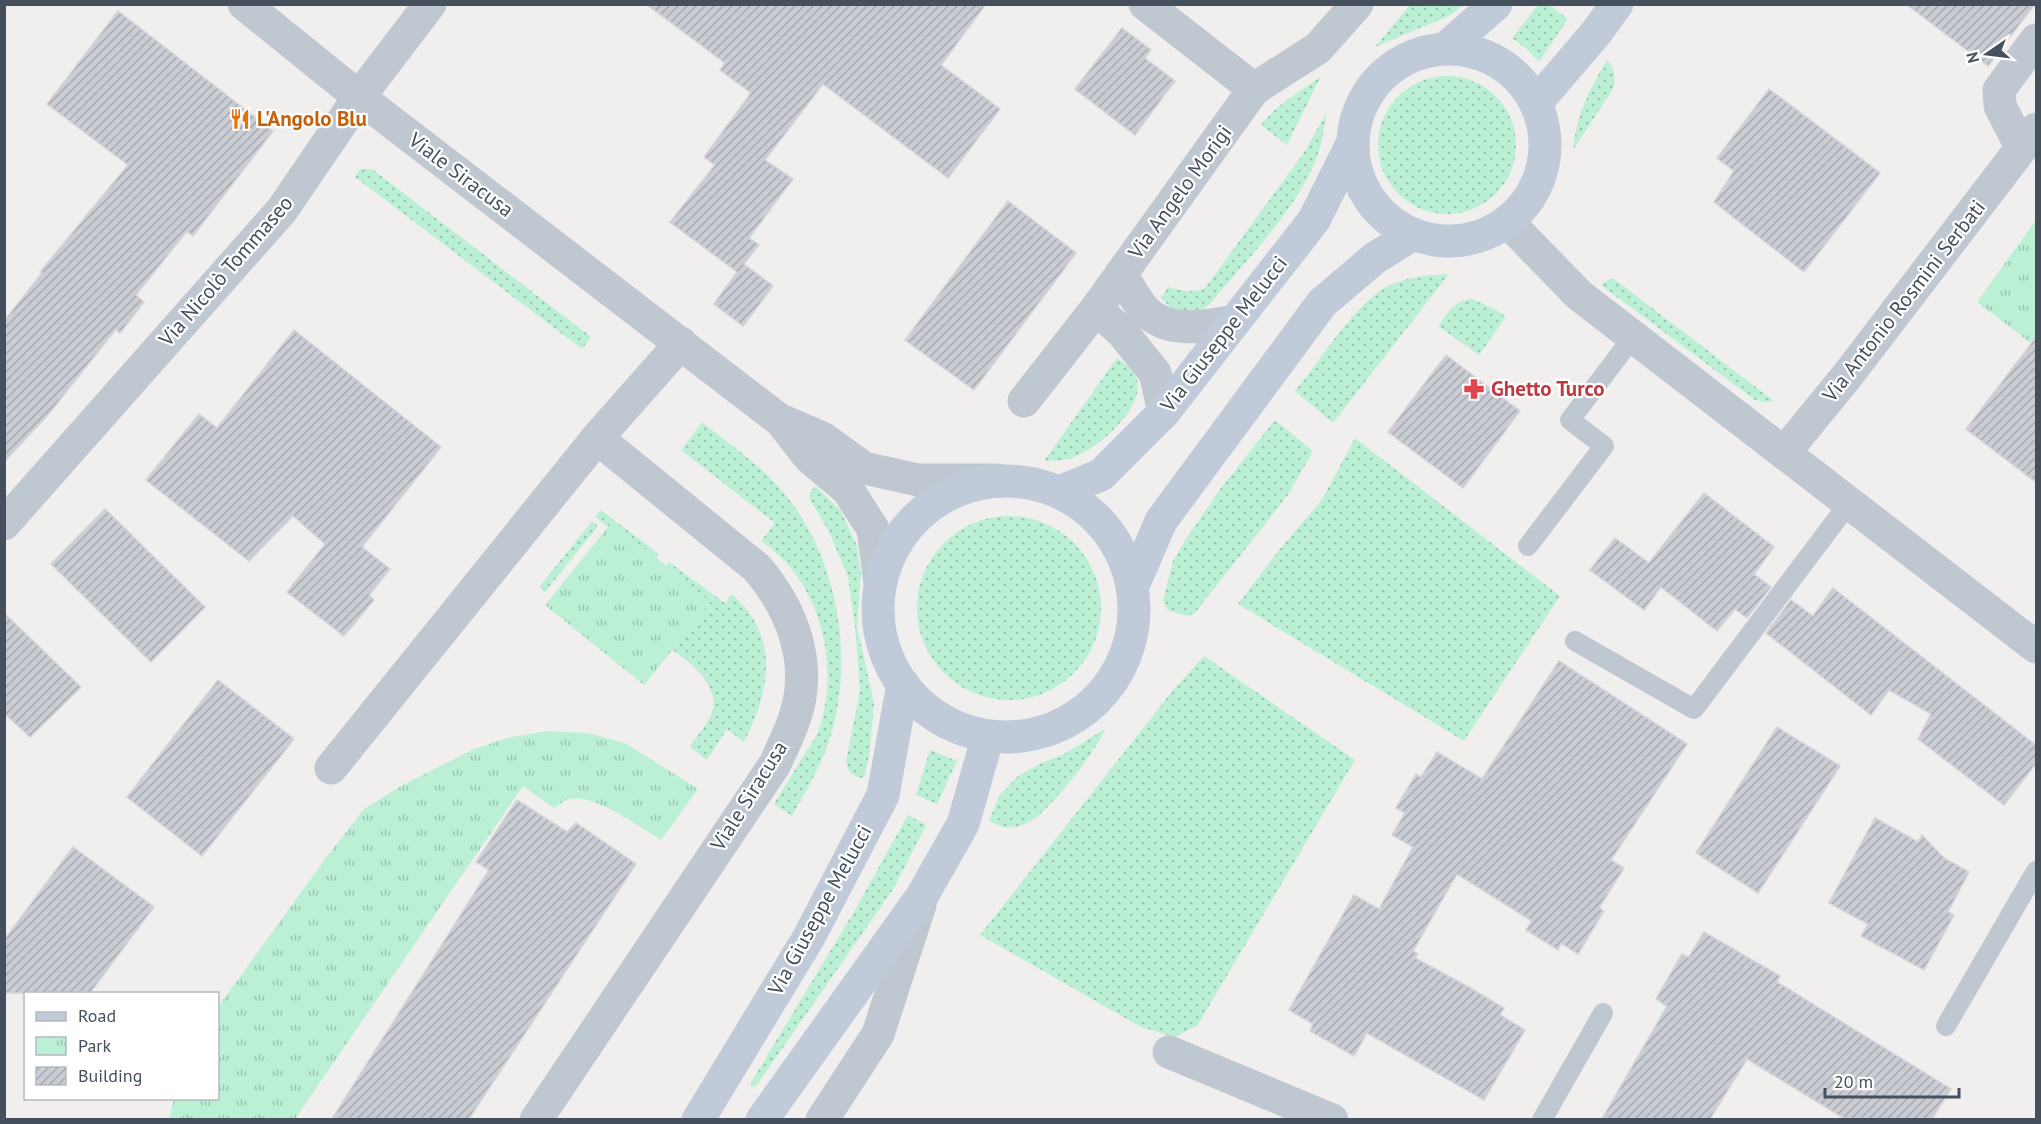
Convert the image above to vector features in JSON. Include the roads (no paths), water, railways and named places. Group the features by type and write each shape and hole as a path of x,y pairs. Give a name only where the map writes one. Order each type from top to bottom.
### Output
{"main road":[{"path":"1446,48 1496,4"},
{"path":"1536,103 1596,33 1617,4"},
{"path":"1446,48 1473,51 1499,62 1520,80 1536,103 1545,128 1546,154 1539,180 1527,203 1508,222 1486,235 1462,241 1437,242 1412,235 1392,224 1375,207 1362,188 1354,166 1353,142 1356,118 1365,96 1380,76 1400,61 1422,52 1446,48"},
{"name":"Via Giuseppe Melucci","path":"1059,492 1101,475 1164,412 1314,220 1353,142"},
{"path":"1133,586 1161,521 1322,303 1375,258 1412,235"},
{"path":"997,480 1018,480 1039,484 1081,504 1100,520 1115,539 1126,561 1133,586 1135,613 1128,648 1122,665 1108,688 1089,708 1067,723 1042,733 1015,738 988,736 963,730 940,719 920,704 903,684 889,661 880,636 878,609 880,582 889,556 903,532 921,512 944,496 970,485 997,480"},
{"name":"Via Giuseppe Melucci","path":"698,1119 809,937 883,795 903,684"},
{"path":"762,1119 922,896 963,824 988,736"}],"street":[{"name":"Viale Siracusa","path":"244,4 359,97 781,421 810,458 848,490 873,529 880,582"},
{"name":"Via Nicolò Tommaseo","path":"4,524 282,210 359,97 430,4"},
{"path":"1145,4 1254,89"},
{"name":"Via Angelo Morigi","path":"1024,401 1096,309 1254,89 1318,48 1357,4"},
{"name":"Via Antonio Rosmini Serbati","path":"1784,453 1847,376 2029,138 2000,106 2000,90 2037,40"},
{"path":"1508,222 1579,295 2037,647"},
{"path":"1121,274 1142,308 1164,323 1196,328 1235,321"},
{"path":"1096,309 1122,332 1155,373 1164,412"},
{"path":"331,768 597,438 681,343"},
{"name":"Viale Siracusa","path":"781,421 824,439 864,468 918,480 997,480"},
{"name":"Viale Siracusa","path":"536,1119 775,764 796,716 800,692 801,664 796,634 771,584 757,568 597,438"},
{"path":"822,1119 878,1034 922,896"},
{"path":"1169,1052 1332,1119"}],"lane":[{"path":"1528,546 1604,446 1570,420 1633,337"},
{"path":"1575,641 1694,709 1849,503"},
{"path":"1946,1026 2037,871"},
{"path":"1542,1119 1603,1013"}],"place":[{"name":"L'Angolo Blu","path":"240,119"},
{"name":"Ghetto Turco","path":"1474,389"}]}
